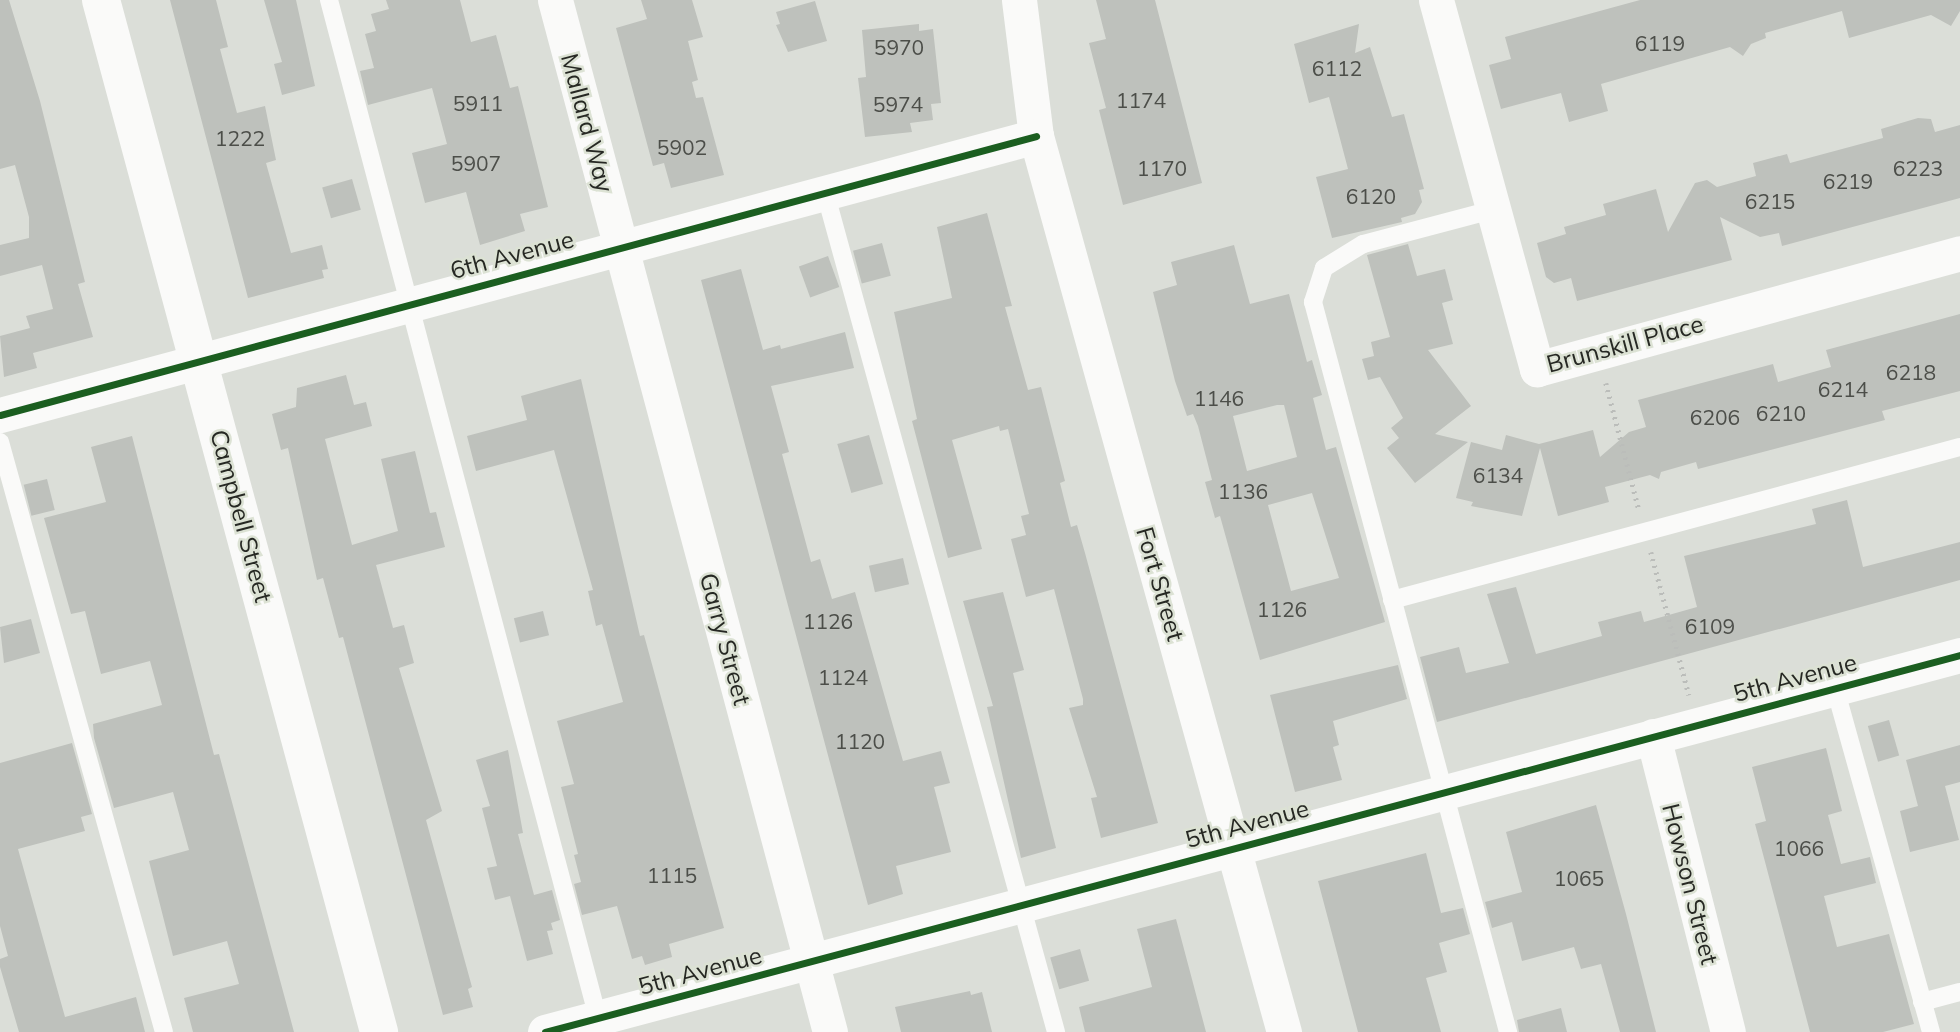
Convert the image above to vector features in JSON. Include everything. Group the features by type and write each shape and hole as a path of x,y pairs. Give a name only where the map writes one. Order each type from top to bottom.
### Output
{"street":[{"name":"Campbell Street","path":"101,0 200,359 379,1032"},
{"name":"Mallard Way","path":"555,0 619,246"},
{"path":"1019,0 1036,136"},
{"name":"Brunskill Place","path":"1436,0 1537,369 1960,253"},
{"name":"6th Avenue","path":"0,415 619,246 1036,136"},
{"name":"Fort Street","path":"1036,136 1284,1032"},
{"name":"Garry Street","path":"619,246 830,1032"},
{"name":"5th Avenue","path":"545,1032 599,1025 812,961 1960,655"},
{"name":"Howson Street","path":"1653,736 1728,1032"}],"lane":[{"path":"330,0 599,1025"},
{"path":"825,192 1023,904 1056,1032"},
{"path":"1492,210 1363,244 1324,268 1313,302 1441,792 1508,1032"},
{"path":"0,442 164,1032"},
{"path":"1392,600 1960,447"},
{"path":"1835,688 1931,1032"},
{"path":"1922,1002 1960,992"}],"building":[{"path":"0,0 9,0 40,101 85,282 78,284 93,337 33,353 37,368 4,377 0,336 30,328 26,316 53,309 42,265 0,276 0,245 29,238 29,217 15,165 0,169"},
{"path":"170,0 216,0 228,47 220,49 237,113 265,106 276,160 266,163 291,253 322,245 328,269 322,270 324,278 248,298"},
{"path":"264,0 296,0 315,86 282,95 274,64 282,62"},
{"path":"386,0 460,0 471,42 496,35 510,88 518,86 548,207 520,214 525,231 480,245 466,192 425,203 412,153 447,144 432,88 368,105 360,71 374,68 365,34 376,31 371,14 389,9"},
{"path":"641,0 692,0 703,37 688,41 698,80 692,82 696,98 703,97 724,175 671,188 664,163 653,166 616,28 647,19"},
{"path":"1096,0 1155,0 1202,183 1123,205 1099,110 1106,108 1089,43 1106,39"},
{"path":"1640,0 1960,0 1960,11 1951,26 1931,15 1849,38 1842,11 1765,33 1766,38 1751,44 1743,56 1730,47 1601,84 1608,111 1569,122 1561,93 1501,109 1489,65 1511,59 1505,37"},
{"path":"815,1 827,41 788,52 776,25 780,24 776,12"},
{"path":"919,24 919,31 933,29 941,103 931,104 933,120 910,123 912,132 865,137 858,78 866,77 862,30"},
{"path":"1359,24 1355,53 1370,47 1392,117 1404,114 1424,189 1419,190 1422,202 1415,214 1401,218 1402,222 1332,238 1316,177 1348,169 1329,97 1309,103 1294,44"},
{"path":"1918,118 1931,119 1935,132 1960,125 1960,198 1782,246 1779,233 1760,237 1720,217 1732,260 1577,301 1571,278 1554,283 1546,277 1537,243 1566,234 1564,227 1606,215 1603,204 1656,189 1668,232 1695,183 1707,180 1717,187 1756,176 1753,163 1787,154 1790,163 1883,138 1881,129"},
{"path":"352,179 361,210 331,218 322,188"},
{"path":"987,213 1012,306 1005,307 1028,390 1041,387 1065,481 1060,483 1071,527 1077,525 1158,823 1101,838 1091,798 1097,797 1069,708 1083,705 1083,699 1054,589 1026,597 1011,539 1026,535 1021,516 1029,514 1008,429 1000,431 999,426 952,440 982,549 948,558 912,421 917,419 894,312 952,298 937,227"},
{"path":"882,243 891,276 862,284 853,251"},
{"path":"1408,244 1417,276 1445,269 1453,300 1442,303 1453,344 1428,350 1471,406 1435,434 1468,442 1415,483 1387,448 1399,438 1391,428 1403,418 1380,377 1368,380 1362,359 1374,356 1371,342 1390,337 1367,255"},
{"path":"1234,245 1250,304 1289,294 1307,362 1312,360 1322,395 1313,398 1326,450 1336,447 1385,622 1260,660 1220,516 1215,518 1205,482 1212,480 1198,426 1193,414 1187,416 1175,381 1153,292 1177,285 1171,262","holes":["1284,405 1297,457 1247,471 1233,416","1312,493 1339,578 1291,591 1268,505"]},
{"path":"828,256 839,287 810,298 799,267"},
{"path":"741,269 763,350 780,345 781,349 845,332 854,368 771,386 789,452 782,454 811,562 820,559 832,599 855,592 903,761 941,751 950,783 934,787 951,852 896,866 903,894 868,905 701,280"},
{"path":"1960,314 1960,391 1882,411 1885,420 1698,469 1696,462 1661,472 1659,479 1650,475 1605,487 1609,502 1558,516 1540,448 1522,516 1471,506 1473,502 1456,498 1471,442 1502,450 1506,435 1539,444 1593,430 1600,457 1629,432 1646,427 1638,400 1773,364 1778,382 1831,367 1826,350"},
{"path":"346,375 354,405 366,402 372,426 325,439 352,545 398,531 381,459 415,451 430,513 436,512 445,547 376,565 393,628 404,625 414,663 399,668 442,811 426,820 472,987 468,989 473,1007 443,1015 343,637 339,638 323,578 317,580 288,448 281,450 272,414 296,407 297,388"},
{"path":"581,379 640,636 644,635 724,928 669,944 672,957 645,965 642,956 632,959 617,906 582,915 574,884 581,882 574,855 578,854 561,787 574,784 557,721 623,702 602,624 596,626 588,591 593,590 554,450 476,471 467,436 527,420 521,396"},
{"path":"869,435 883,484 851,493 837,444"},
{"path":"132,436 214,755 219,754 294,1032 193,1032 184,998 239,984 227,941 173,956 149,861 189,850 173,792 114,808 94,738 93,724 162,705 150,661 101,674 85,611 71,614 44,518 106,502 91,447"},
{"path":"47,479 55,510 31,516 24,485"},
{"path":"1847,500 1863,567 1960,542 1960,580 1437,722 1420,657 1459,647 1466,673 1509,663 1487,594 1516,587 1536,654 1602,636 1598,622 1641,611 1644,622 1697,607 1684,556 1816,524 1812,509"},
{"path":"903,558 909,584 875,592 869,566"},
{"path":"1003,592 1024,670 1013,673 1056,848 1021,858 987,707 993,706 963,601"},
{"path":"543,611 549,635 520,643 514,618"},
{"path":"31,619 40,653 4,663 0,627"},
{"path":"1398,665 1407,699 1333,721 1339,745 1333,747 1342,780 1295,792 1270,695"},
{"path":"1889,720 1899,756 1878,762 1868,726"},
{"path":"72,743 92,814 81,817 85,831 18,849 65,1017 136,997 145,1032 19,1032 0,967 0,959 8,956 0,926 0,763"},
{"path":"1960,745 1960,782 1945,786 1959,840 1910,852 1900,811 1918,806 1906,760"},
{"path":"1826,748 1842,811 1828,815 1841,864 1870,857 1876,883 1824,896 1837,947 1889,934 1914,1024 1883,1032 1810,1032 1755,824 1766,821 1752,767"},
{"path":"508,750 523,833 518,834 534,895 552,890 560,920 551,923 553,930 547,931 553,954 527,961 510,896 495,900 487,868 497,866 482,808 490,806 476,760"},
{"path":"1596,805 1656,1032 1620,1032 1601,964 1581,969 1574,947 1522,961 1512,922 1492,928 1485,902 1522,892 1506,832"},
{"path":"1426,853 1441,913 1463,908 1470,934 1439,943 1447,972 1426,978 1441,1032 1358,1032 1318,881"},
{"path":"1176,919 1206,1032 1085,1032 1079,1007 1152,987 1137,929"},
{"path":"1080,949 1089,981 1059,989 1050,958"},
{"path":"970,991 971,995 982,992 992,1032 901,1032 895,1007"},
{"path":"1561,1008 1567,1032 1519,1032 1517,1020"}],"cycle path":[{"path":"0,415 1036,136"},
{"path":"545,1032 1960,655"}]}
